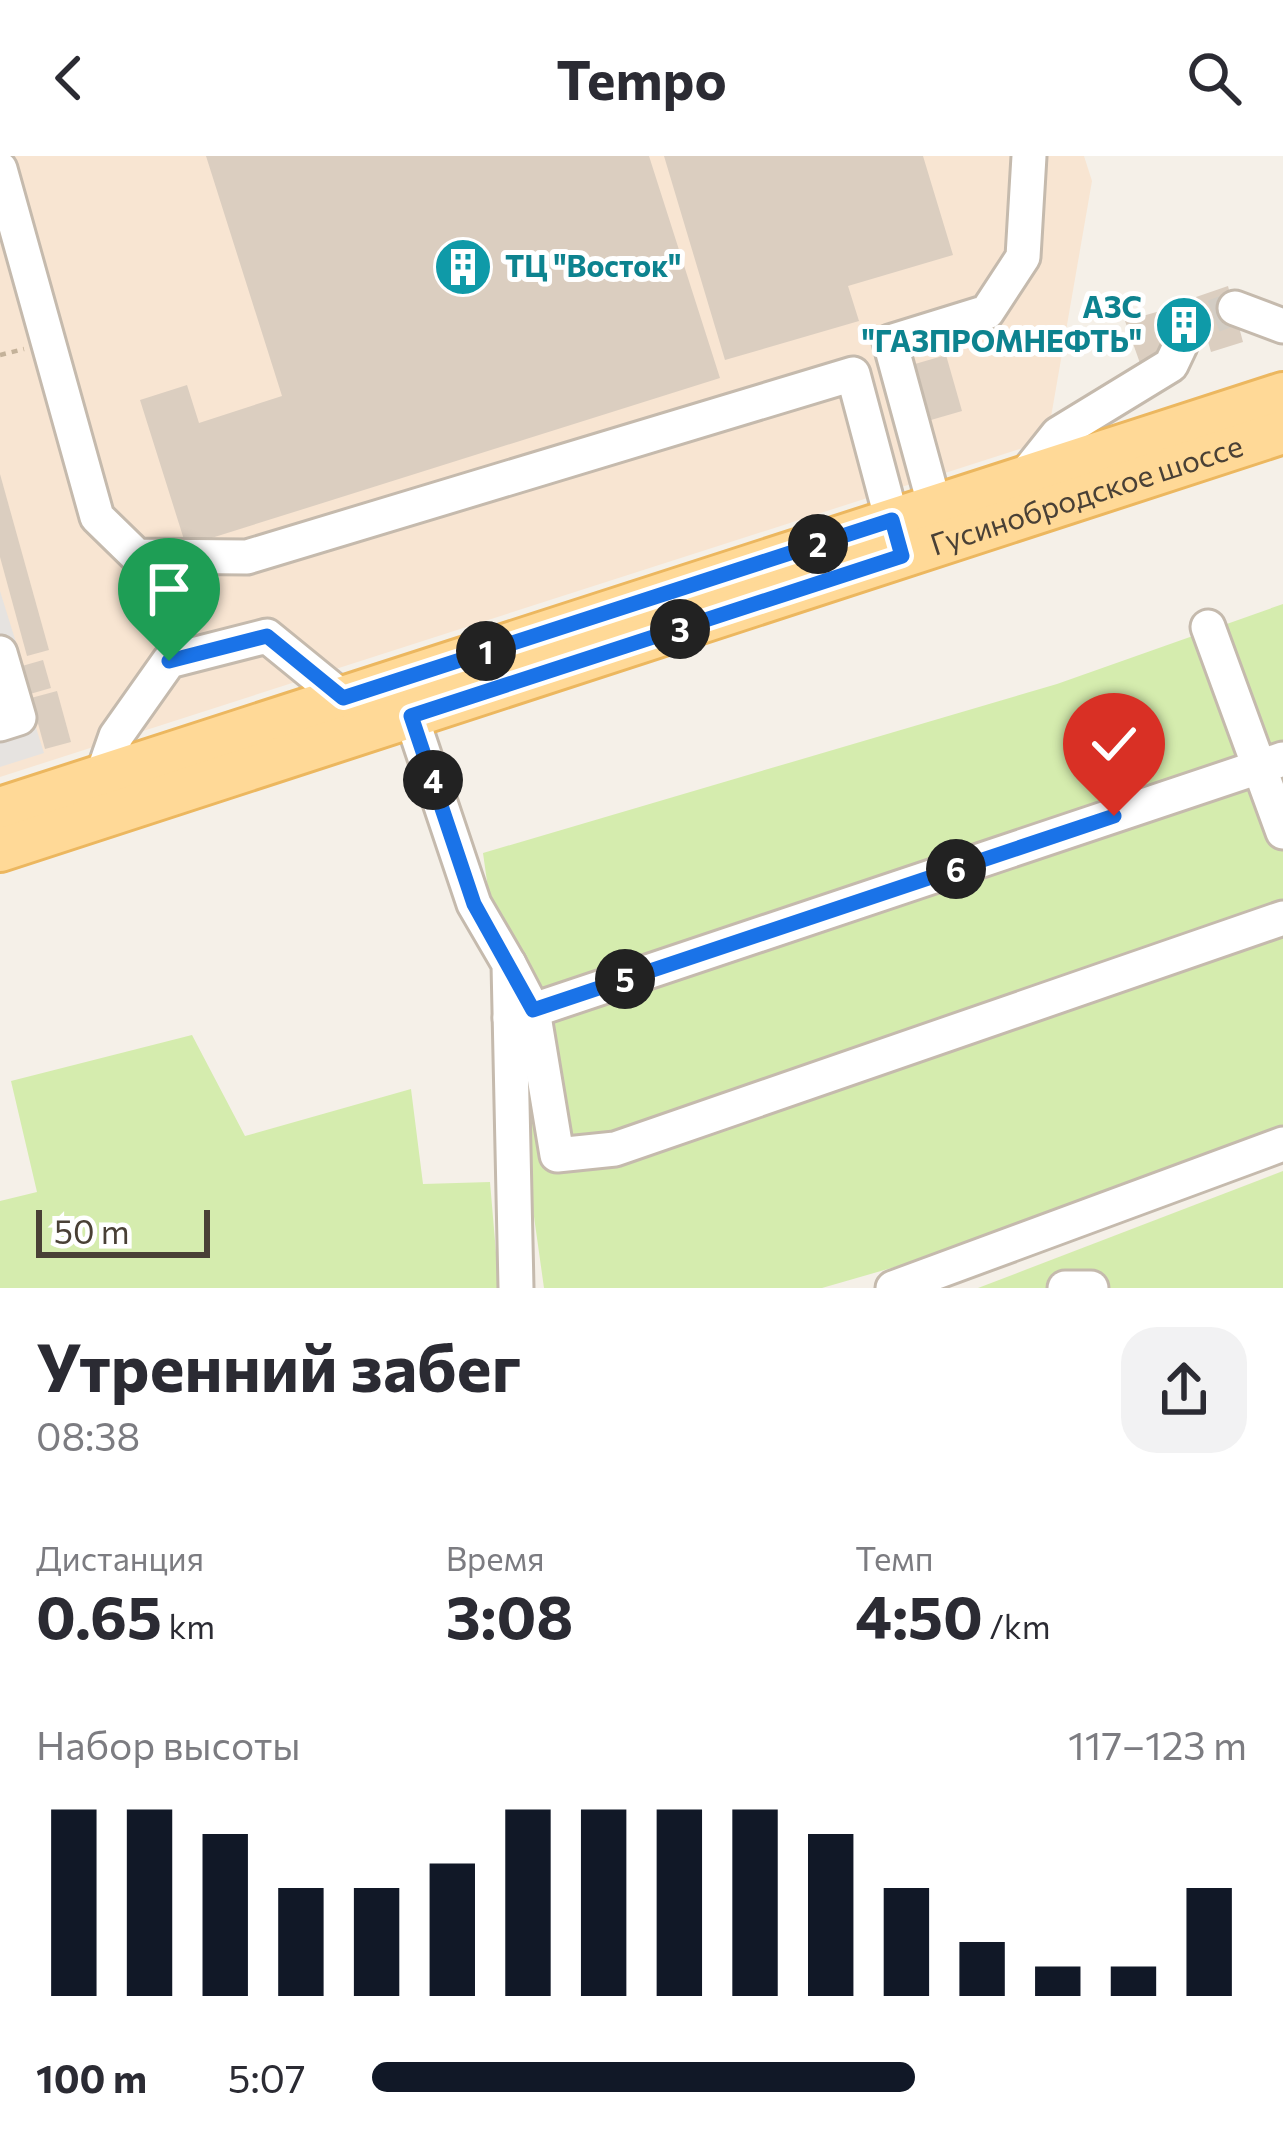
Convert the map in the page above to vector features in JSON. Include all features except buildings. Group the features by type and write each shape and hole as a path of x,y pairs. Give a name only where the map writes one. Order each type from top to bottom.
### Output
{"main road":[{"name":"Гусинобродское шоссе","path":"940,524 1023,478 1283,394"},
{"name":"Гусинобродское шоссе","path":"0,809 343,698 940,524 1283,432"},
{"name":"Гусинобродское шоссе","path":"0,850 411,716 897,538"}],"lane":[{"path":"0,169 98,517 137,556 247,557 853,374 890,342 987,312 1023,257 1029,156"},
{"path":"1235,308 1283,326"},
{"path":"890,342 940,524"},
{"path":"1023,478 1058,434 1171,365 1180,346"},
{"path":"853,374 897,538"},
{"path":"1208,627 1271,763 1283,832"},
{"path":"102,776 116,736 169,661 267,636 343,698"},
{"path":"0,653 19,718 0,724"},
{"path":"411,716 474,904 509,964 557,1155 615,1149 1283,918"},
{"path":"522,1014 1271,763"},
{"path":"516,1288 522,1014"},
{"path":"893,1288 1278,1157"},
{"path":"1065,1288 1091,1288"}],"shaded area":[{"path":"0,156 1084,156 1092,181 1051,417 1026,447 0,777"},
{"path":"0,591 19,652 13,655 44,753 0,767"}],"green space":[{"path":"1283,604 1283,1155 822,1288 544,1288 483,853 1057,684"},
{"path":"192,1035 245,1136 411,1089 423,1184 490,1182 499,1288 0,1288 0,1201 37,1192 11,1081"},
{"path":"1283,1171 1283,1288 978,1288"}],"tunnel":[{"path":"1180,346 1188,326 1235,308"}],"place":[{"name":"ТЦ \"Восток\"","path":"463,267"},
{"name":"АЗС \"ГАЗПРОМНЕФТЬ\"","path":"1184,325"}],"route":[{"path":"169,661 267,636 343,698 892,520 902,556 411,716 474,904 533,1010 1114,816"}]}
